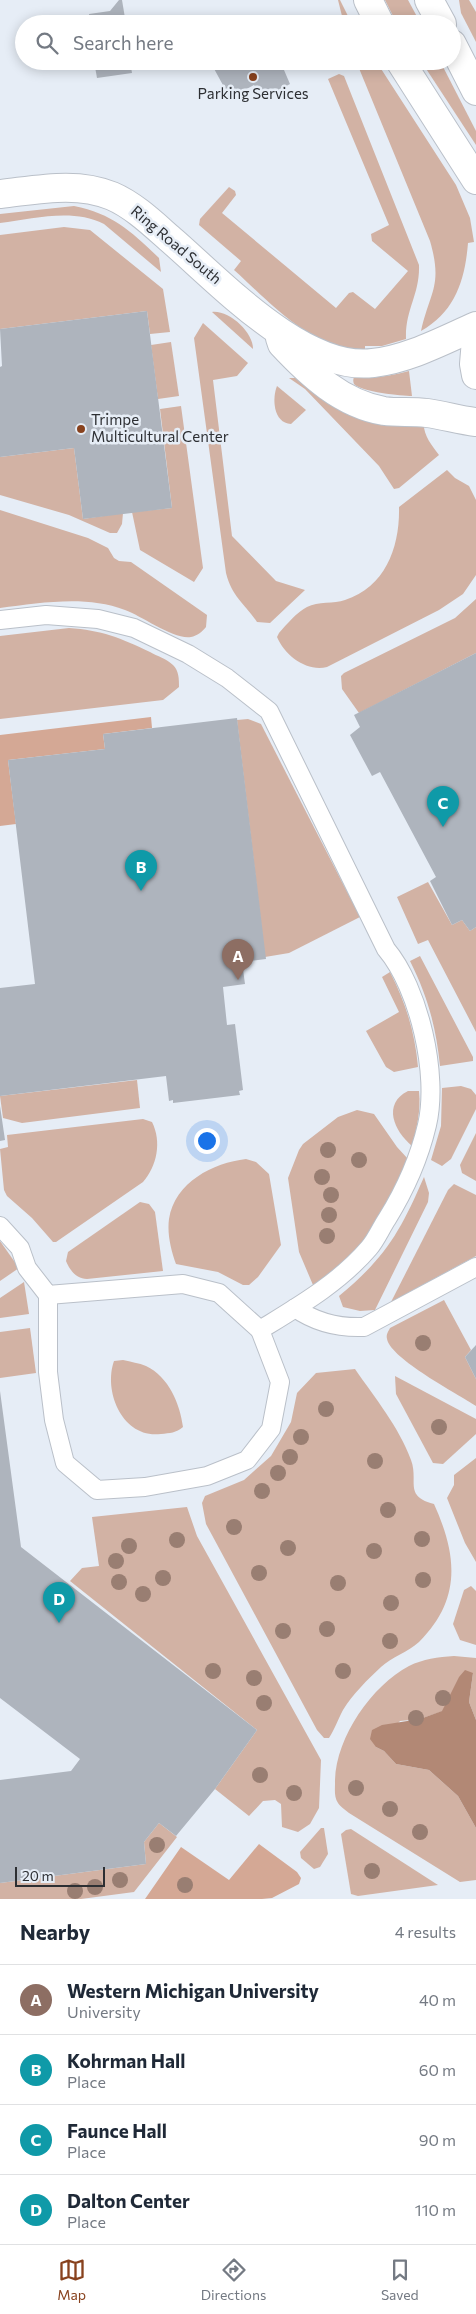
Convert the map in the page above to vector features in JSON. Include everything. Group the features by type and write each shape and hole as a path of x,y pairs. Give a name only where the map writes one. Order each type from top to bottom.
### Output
{"street":[{"path":"368,0 376,15"},
{"path":"429,0 437,15"},
{"path":"461,62 476,91"},
{"path":"406,70 476,180"},
{"name":"Ring Road South","path":"0,194 64,186 112,196 134,209 155,226 278,332 328,357 356,363 388,360 476,326"},
{"name":"Ring Road South","path":"278,332 282,344 327,386 356,403 385,411 424,413 466,421"},
{"path":"476,340 474,364 476,375"}],"lane":[{"path":"0,620 46,615 98,619 134,628 188,654 227,678 269,711 386,949 398,962 408,985 425,1039 430,1078 428,1123 416,1162 399,1200 370,1248 328,1288 260,1330"},
{"path":"0,1226 20,1248 27,1268 48,1295 48,1372 54,1420 65,1463 97,1490 146,1487 207,1476 247,1460 271,1429 280,1382 260,1330 219,1294 183,1284 48,1295"},
{"path":"295,1308 308,1317 346,1328 364,1327 476,1267"}],"shaded area":[{"path":"338,0 340,0 348,15 342,15"},
{"path":"385,0 408,0 416,15 392,15"},
{"path":"459,0 469,0 476,12 476,42 461,13"},
{"path":"360,70 382,70 456,185 470,218 474,242 468,243 464,270 456,294 442,314 421,331 435,279 434,256 430,241"},
{"path":"427,70 445,70 476,131 476,145"},
{"path":"339,74 344,76 419,265 419,276 406,328 406,339 382,346 365,346 365,349 345,347 327,342 293,322 277,310 234,270 241,261 199,225 200,219 229,187 235,191 236,195 222,213 336,308 349,293 353,292 375,309 408,271 372,241 371,234 389,225 328,79"},
{"path":"74,206 88,209 121,225 159,258 161,272 104,224 92,219 53,216 0,223 0,214"},
{"path":"64,227 90,230 163,289 170,332 150,334 147,311 0,329 0,235"},
{"path":"212,312 219,312 239,323 249,336 253,349"},
{"path":"203,323 248,363 237,376 213,380 232,536 276,581 305,590 270,623 257,622 235,594 226,573 194,338"},
{"path":"171,342 179,396 158,399 151,345"},
{"path":"409,371 412,396 373,391 358,387 353,382 354,377 358,374 359,377 372,377"},
{"path":"289,378 299,378 424,424 427,437 439,455 399,488 394,489 379,466 305,389"},
{"path":"277,386 306,410 291,424 285,423 277,415 274,403"},
{"path":"181,406 203,568 194,582 140,550 132,512 172,508 160,409"},
{"path":"74,448 83,519 123,513 122,524 117,533 110,533 69,515 0,495 0,457"},
{"path":"447,470 455,478 469,486 476,500 476,575 463,594 439,610 327,667 319,668 304,665 291,656 277,637 279,633 303,609 316,604 345,600 359,594 371,585 388,563 393,550 399,522 399,507"},
{"path":"0,510 88,538 108,548 114,558 119,561 131,562 207,615 206,627 195,636 184,637 167,631 125,610 110,605 79,601 0,608"},
{"path":"476,599 476,653 359,713 342,689 341,676 344,673 455,618"},
{"path":"69,628 111,636 165,659 176,670 179,678 179,687 163,700 0,719 0,636"},
{"path":"151,717 152,728 103,734 105,749 8,760 16,824 0,826 0,735"},
{"path":"248,719 261,724 360,917 289,953 265,957 237,720"},
{"path":"428,882 452,925 462,920 470,931 476,927 476,1032 428,940 418,944 397,897"},
{"path":"420,956 473,1057 473,1061 440,1066 430,1012 422,987 410,961"},
{"path":"390,972 409,1018 415,1042 418,1067 394,1072 386,1067 366,1031 399,1012 382,977"},
{"path":"137,1080 140,1108 22,1123 3,1118 0,1096"},
{"path":"461,1086 471,1089 476,1095 476,1109 451,1159 442,1166 431,1160 441,1126 442,1088"},
{"path":"408,1091 419,1091 418,1118 412,1146 400,1133 393,1110 400,1096"},
{"path":"357,1110 374,1114 397,1147 408,1159 387,1204 368,1237 344,1262 313,1285 299,1252 288,1178 303,1144 338,1117"},
{"path":"143,1119 152,1122 157,1138 155,1161 148,1176 143,1182 56,1242 53,1242 32,1218 7,1196 4,1190 0,1149 8,1147 7,1135"},
{"path":"476,1133 476,1181 462,1173 460,1165"},
{"path":"246,1159 256,1162 269,1174 281,1245 258,1277 249,1285 243,1285 218,1272 176,1264 170,1242 169,1219 179,1195 187,1185 209,1170 233,1161"},
{"path":"424,1177 429,1193 428,1202 375,1310 360,1311 343,1307 339,1296 369,1269 390,1243 399,1229"},
{"path":"454,1184 476,1195 476,1256 391,1302 448,1190"},
{"path":"140,1202 149,1204 155,1212 163,1271 87,1279 80,1278 74,1274 66,1261 68,1252"},
{"path":"0,1241 19,1268 0,1281"},
{"path":"24,1282 29,1314 0,1318 0,1298"},
{"path":"444,1300 471,1350 465,1357 476,1379 476,1406 412,1366 391,1347 387,1339 390,1328"},
{"path":"30,1328 36,1373 0,1378 0,1332"},
{"path":"123,1360 146,1366 161,1377 176,1400 183,1427 170,1433 148,1434 136,1429 127,1421 119,1411 111,1386 111,1373 114,1361"},
{"path":"355,1369 386,1413 406,1448 413,1468 415,1492 424,1501 434,1504 447,1541 451,1559 451,1576 449,1593 443,1609 433,1626 419,1642 385,1663 365,1682 343,1710 329,1738 324,1738 317,1730 206,1524 202,1503 205,1496 244,1480 271,1456 291,1422 297,1393 316,1373"},
{"path":"395,1376 476,1419 476,1434 443,1464 433,1463 396,1394"},
{"path":"476,1458 476,1562 465,1543 447,1498 454,1485 454,1475"},
{"path":"187,1507 197,1536 321,1760 319,1808 310,1824 298,1832 282,1827 281,1804 275,1800 263,1801 249,1816 215,1789 257,1730 70,1581 82,1568 99,1566 92,1517"},
{"path":"471,1586 476,1591 476,1645 460,1640 453,1624 464,1590"},
{"path":"454,1656 476,1658 476,1720 469,1702 473,1673 450,1698 443,1711 420,1719 400,1721 376,1747 384,1751 396,1764 429,1770 458,1796 476,1828 476,1880 460,1882 349,1813 338,1803 335,1791 336,1767 348,1733 357,1716 381,1687 409,1666 431,1659"},
{"path":"465,1670 473,1673 469,1702 476,1720 476,1828 458,1796 429,1770 396,1764 384,1751 376,1747 370,1739 372,1730 382,1725 420,1719 442,1711 459,1677"},
{"path":"159,1823 177,1837 134,1892 81,1899 0,1899 0,1883 146,1864 144,1842"},
{"path":"321,1828 324,1828 328,1854 320,1867 314,1869 301,1858 300,1852"},
{"path":"351,1829 438,1885 358,1896 351,1894 341,1834"},
{"path":"259,1844 297,1872 301,1878 299,1884 272,1898 262,1899 145,1899 181,1847 229,1880"}],"building":[{"path":"119,0 122,0 124,15 89,15 89,14 110,11"},
{"path":"96,70 132,70 132,73 97,78"},
{"name":"Parking Services","path":"215,70 284,70 290,84 262,99 254,85 230,98"},
{"name":"Trimpe Multicultural Center","path":"147,311 172,508 83,519 74,448 0,457 0,367 2,366 0,329"},
{"path":"476,653 476,927 470,931 462,920 452,925 430,881 436,877 380,772 372,776 350,735 360,727 354,715"},
{"path":"237,718 266,959 242,962 245,984 223,987 227,1025 235,1024 243,1090 239,1091 240,1095 173,1103 173,1100 169,1101 166,1076 0,1096 0,988 35,984 8,760 105,749 103,734"},
{"path":"0,1106 5,1140 0,1141"},
{"path":"476,1345 476,1379 465,1357"},
{"path":"0,1391 21,1547 257,1730 215,1789 176,1836 159,1823 144,1842 146,1864 0,1883 0,1780 71,1771 80,1759 0,1698"}],"place":[{"name":"Parking Services","path":"253,77"},
{"name":"Trimpe Multicultural Center","path":"81,429"},
{"name":"Faunce Hall","path":"443,827"},
{"name":"Kohrman Hall","path":"141,891"},
{"name":"Western Michigan University","path":"238,980"},
{"name":"Dalton Center","path":"59,1623"}]}
